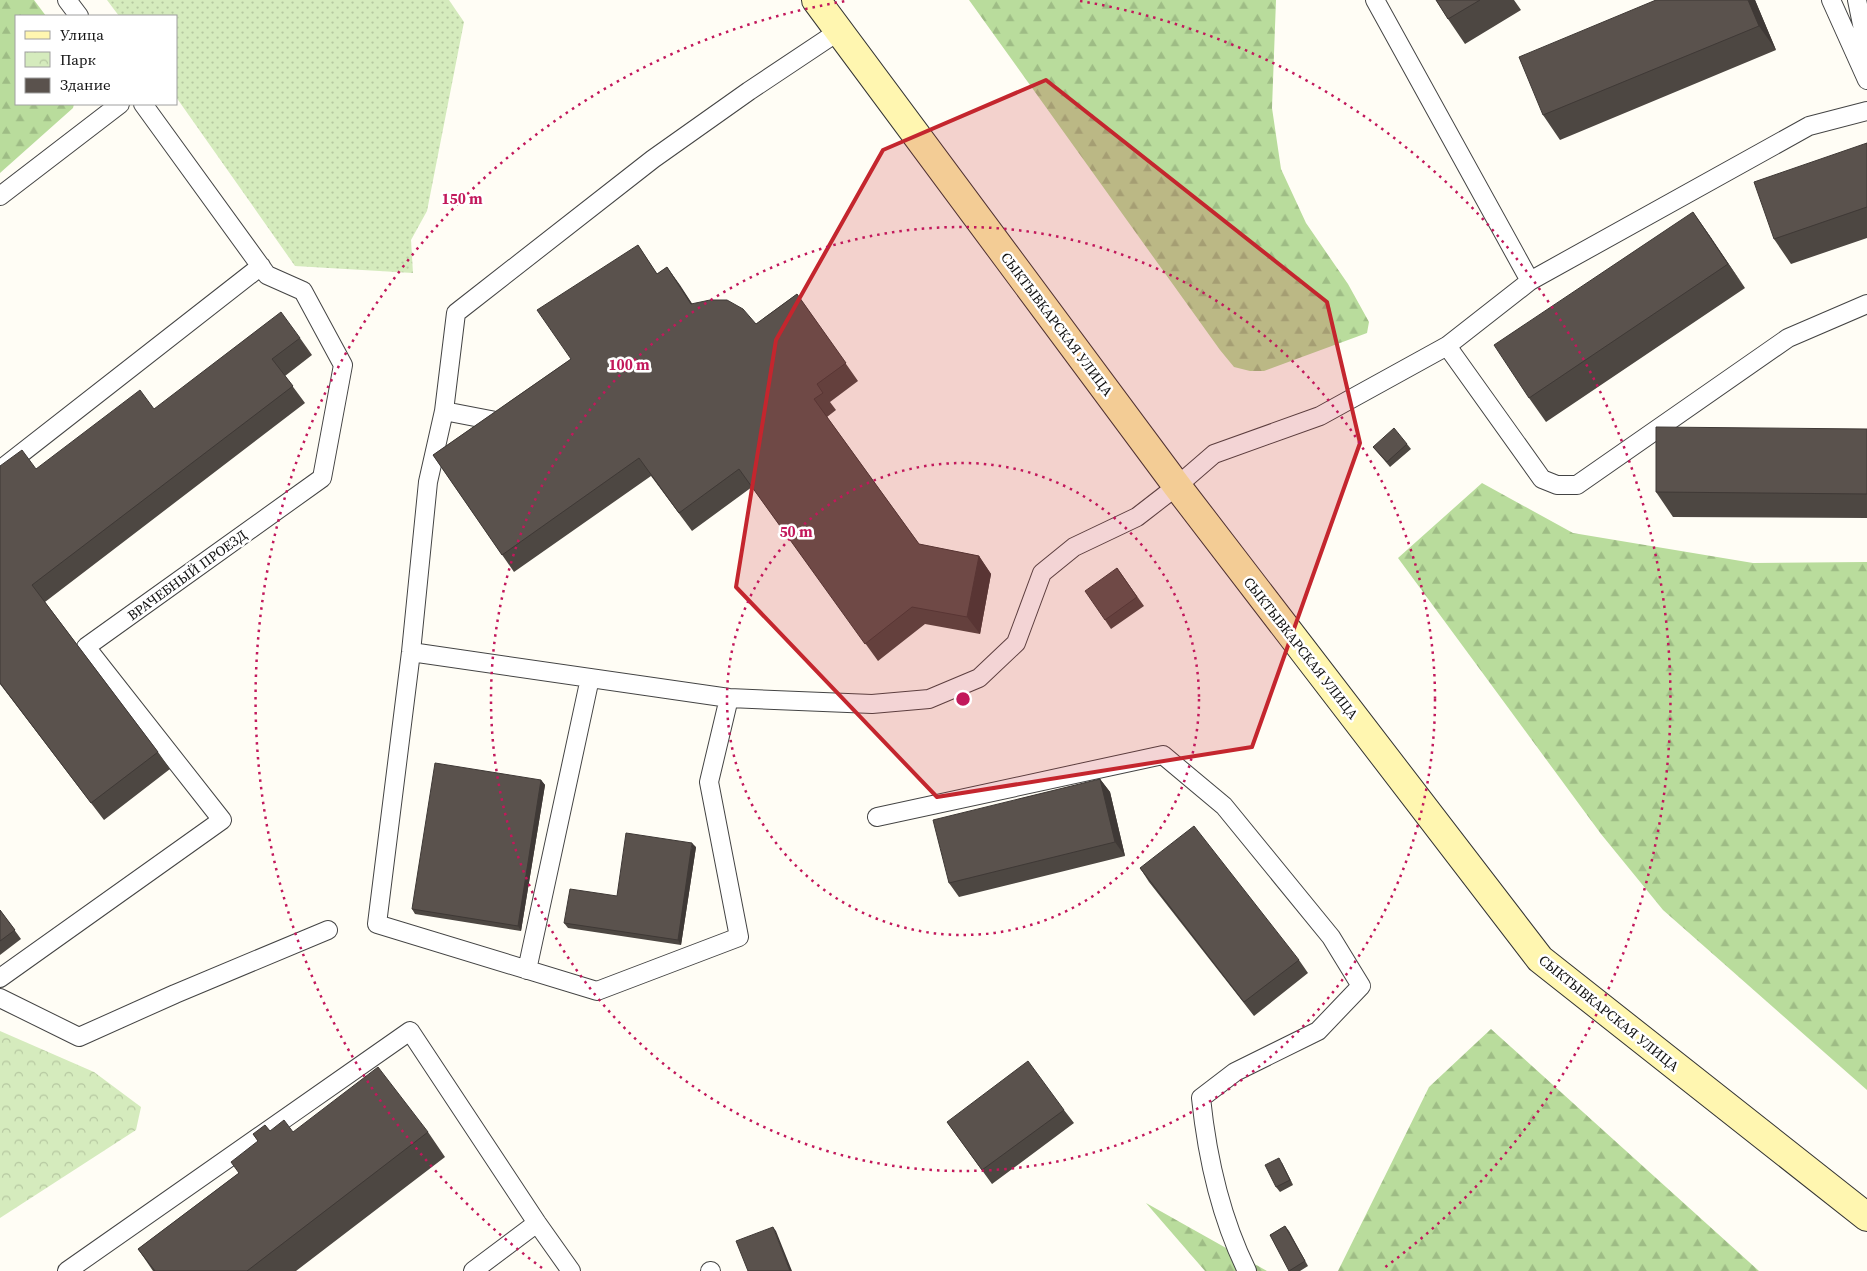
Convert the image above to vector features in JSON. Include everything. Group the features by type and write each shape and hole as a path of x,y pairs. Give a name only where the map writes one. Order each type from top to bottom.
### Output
{"main road":[{"name":"СЫКТЫВКАРСКАЯ УЛИЦА","path":"816,0 1176,486 1540,959 1867,1217"}],"lane":[{"path":"67,0 78,15"},
{"path":"1375,0 1530,281"},
{"path":"1831,0 1867,80"},
{"path":"1857,0 1867,49"},
{"path":"729,698 708,782 739,937 597,991 377,924 411,652 428,482 444,411 456,313 653,159 749,91 839,31"},
{"path":"0,196 119,105"},
{"name":"ВРАЧЕБНЫЙ ПРОЕЗД","path":"0,978 222,820 86,647 322,478 343,365 303,291 267,275 144,105"},
{"path":"411,652 729,698 872,704 929,699 979,678 1016,643 1042,573 1074,548 1137,517 1214,454 1320,416 1446,346 1530,281 1809,126 1867,111"},
{"path":"0,470 261,266"},
{"path":"1446,346 1542,478 1557,485 1577,485 1788,338 1867,304"},
{"path":"444,411 501,422"},
{"path":"1659,428 1688,429"},
{"path":"527,970 590,678"},
{"path":"877,817 1164,755 1224,806 1331,937 1361,986 1318,1031 1235,1072 1201,1098 1206,1143 1233,1244 1247,1271"},
{"path":"0,998 79,1037 175,994 328,930"},
{"path":"67,1271 410,1031 571,1271"},
{"path":"473,1271 537,1223"}],"highlighted area":[{"path":"1046,80 1327,302 1360,443 1252,747 937,797 736,587 776,340 883,150"}],"green space":[{"path":"0,0 34,0 45,15 15,15 15,105 74,105 73,108 0,173"},
{"path":"107,0 449,0 464,22 427,211 411,240 413,273 295,266 178,100 178,15 118,15"},
{"path":"969,0 1276,0 1272,108 1281,169 1306,223 1348,284 1369,322 1367,333 1264,371 1250,371 1234,367"},
{"path":"1482,483 1573,533 1753,563 1867,562 1867,1090 1663,910 1601,834 1398,558"},
{"path":"1491,1029 1759,1271 1338,1271 1429,1087"},
{"path":"0,1031 94,1072 141,1107 136,1130 0,1218"},
{"path":"1146,1203 1267,1271 1205,1271"}],"building":[{"path":"1436,0 1480,0 1448,19"},
{"path":"1656,0 1748,0 1759,26 1543,115 1519,57"},
{"path":"1867,143 1867,207 1774,239 1754,182"},
{"path":"1693,212 1728,264 1529,398 1494,345"},
{"path":"638,245 657,274 667,267 691,304 710,300 727,300 743,309 756,324 797,294 846,363 817,384 823,393 814,399 919,544 979,556 967,617 912,607 865,644 739,469 679,513 639,458 502,555 433,455 571,359 537,310"},
{"path":"281,312 300,338 272,359 293,386 32,585 158,752 91,803 0,683 0,466 22,450 36,469 140,390 154,409"},
{"path":"1656,427 1867,429 1867,494 1656,492"},
{"path":"1394,428 1407,444 1387,462 1373,447"},
{"path":"1117,568 1137,597 1105,620 1085,591"},
{"path":"435,763 541,780 518,926 412,909"},
{"path":"1100,779 1115,842 949,883 933,820"},
{"path":"1194,826 1299,960 1244,1002 1140,868"},
{"path":"626,833 692,843 678,940 564,923 570,889 617,896"},
{"path":"0,910 15,930 0,941"},
{"path":"1028,1061 1064,1110 982,1170 947,1122"},
{"path":"378,1067 428,1132 247,1271 155,1271 138,1249 239,1173 231,1162 258,1141 253,1134 265,1125 270,1131 284,1120 293,1132"},
{"path":"1279,1158 1290,1180 1276,1187 1265,1165"},
{"path":"1285,1226 1305,1261 1289,1271 1270,1235"},
{"path":"773,1227 790,1271 748,1271 736,1241"}]}
